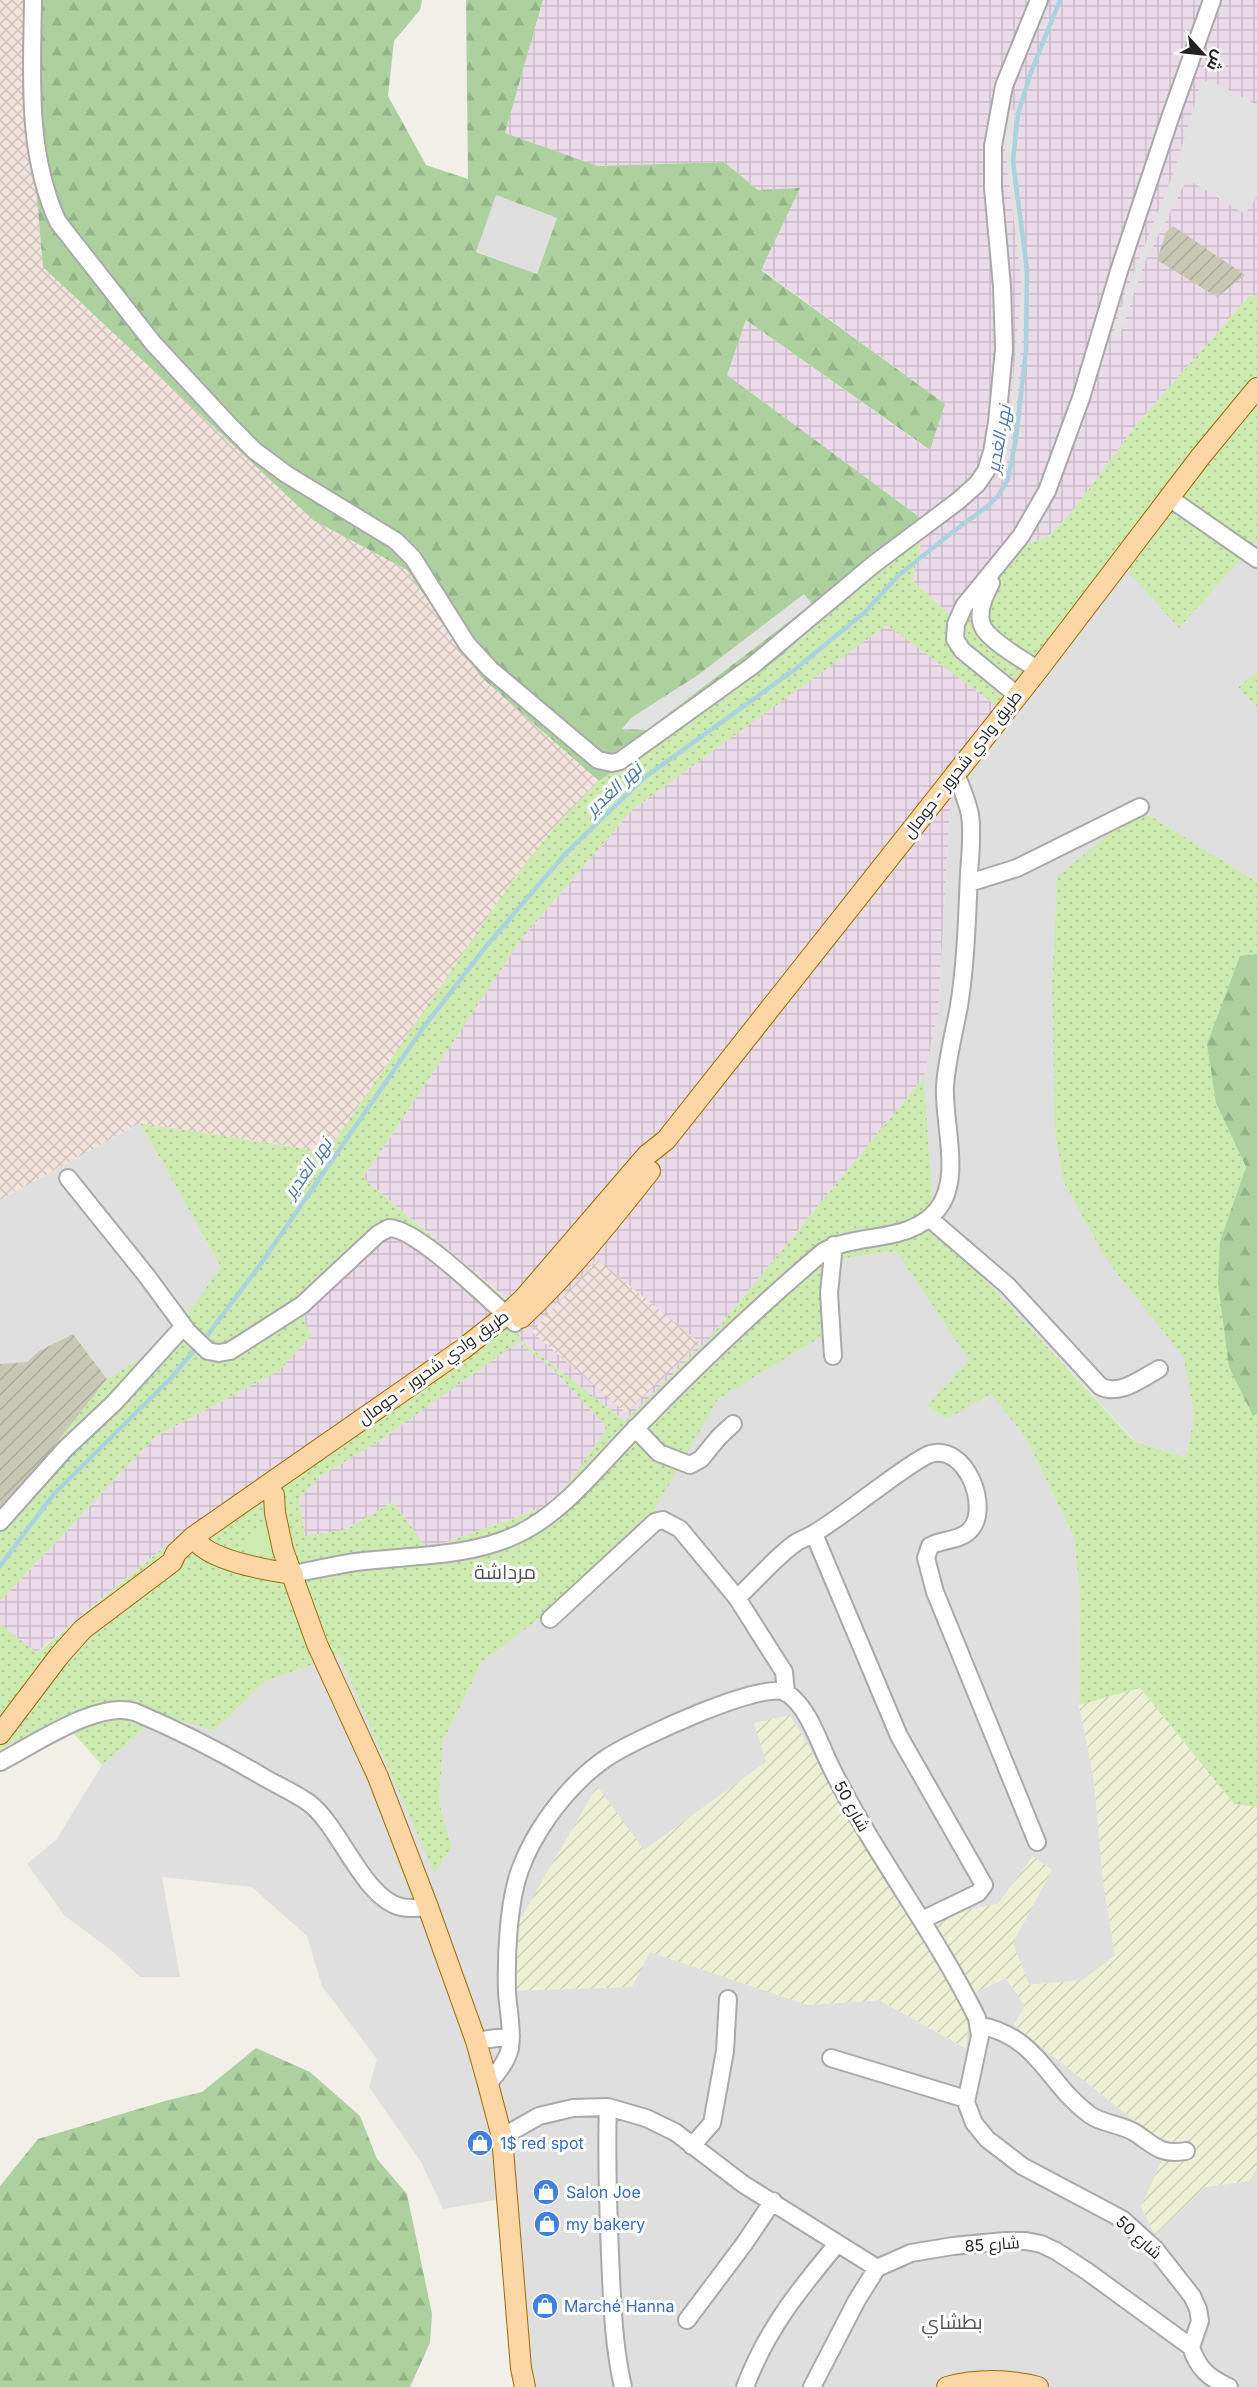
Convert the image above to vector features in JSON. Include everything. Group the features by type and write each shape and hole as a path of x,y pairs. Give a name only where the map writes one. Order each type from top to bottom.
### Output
{"main road":[{"name":"طريق وادي شحرور - حومال","path":"198,1543 463,1349 511,1319 551,1290 647,1155 666,1140 1038,669 1168,497 1257,388"},
{"name":"طريق وادي شحرور - حومال","path":"0,1734 59,1656 83,1629 172,1562 176,1553 198,1543 274,1495 310,1463"},
{"path":"274,1495 278,1532 317,1644 378,1777 428,1907 489,2084 502,2137 521,2368 525,2387"},
{"path":"198,1543 246,1565 293,1574"},
{"path":"947,2387 991,2381 1038,2387"}],"street":[{"path":"33,0 32,98 35,140 40,172 58,222 153,342 247,443 286,474 396,541 413,558 467,644 490,669 598,760 612,764 620,761 752,666 874,564 958,501 977,484 986,471 997,422 1004,349 1002,274 993,188 993,146 1004,86 1040,0"},
{"path":"1017,695 971,659 955,639 956,624 964,606 999,565 1037,511 1061,456 1119,272 1212,0"},
{"path":"1168,497 1257,559"},
{"path":"999,565 983,600 982,626 991,637 1038,669"},
{"path":"293,1574 356,1562 432,1557 499,1541 518,1534 565,1501 635,1428 796,1274 824,1251 834,1245 893,1235 929,1218 945,1198 950,1179 945,1090 946,1064 963,982 969,883 970,819 955,772"},
{"path":"969,883 1017,868 1140,807"},
{"path":"68,1178 186,1329 208,1351 219,1353 230,1351 302,1305 378,1234 389,1228 410,1234 511,1319"},
{"path":"929,1218 1008,1286 1106,1390 1123,1388 1159,1369"},
{"path":"833,1356 829,1293 834,1245"},
{"path":"0,1522 65,1449 114,1403 186,1329"},
{"path":"635,1428 659,1453 690,1465 702,1459 718,1437 734,1424"},
{"path":"737,1598 796,1542 814,1533 930,1454 946,1454 964,1465 977,1504 976,1521 970,1531 962,1537 930,1546 926,1558 935,1592 952,1636 1037,1842"},
{"path":"489,2084 506,2060 511,2036 507,1990 510,1915 516,1883 525,1857 546,1820 569,1790 609,1756 702,1712 765,1690 786,1693 784,1672 737,1598 680,1529 663,1520 655,1522 550,1619"},
{"path":"814,1533 899,1736 984,1885 978,1893 922,1920"},
{"name":"شارع 50","path":"786,1693 806,1717 851,1808 922,1920 969,2002 980,2036 966,2099 971,2117 987,2139 1022,2166 1122,2219 1155,2248 1192,2296 1198,2309 1200,2321 1191,2347"},
{"path":"0,1762 98,1713 120,1710 135,1712 222,1753 310,1804 327,1822 374,1889 385,1900 405,1908 428,1907"},
{"path":"692,2146 712,2123 725,2052 728,2000"},
{"path":"978,2025 1002,2031 1017,2040 1036,2056 1067,2093 1090,2115 1137,2133 1160,2150 1175,2153 1186,2151"},
{"path":"476,2041 511,2036"},
{"path":"831,2058 966,2099"},
{"path":"608,2107 606,2146 611,2268 615,2338 623,2387"},
{"path":"502,2137 539,2116 553,2111 608,2107 630,2112 661,2125 743,2184 877,2268 857,2300 812,2387"},
{"path":"687,2320 773,2201"},
{"name":"شارع 85","path":"877,2268 911,2253 953,2246 1005,2241 1041,2244 1088,2272 1191,2347 1200,2368 1206,2375 1229,2387"},
{"path":"745,2387 769,2333 805,2282 837,2244"}],"shaded area":[{"path":"0,0 34,0 313,520 407,570 480,676 599,781 560,821 520,870 327,1152 140,1123 0,1200"},
{"path":"543,0 1257,0 1257,298 1251,294 1137,424 1074,509 1050,535 1025,545 962,626 912,580 926,522 727,375 746,320 929,450 945,404 761,269 758,190 724,162 598,166 505,133"},
{"path":"1208,79 1257,105 1257,196 1245,214 1187,179 1144,264 1119,338 1113,335 1126,292 1174,172 1200,86"},
{"path":"1015,109 1011,168 1024,256 1025,302 1016,408 1006,469 1003,478 998,478 1012,393 1022,284 1004,142 1008,114"},
{"path":"496,195 557,218 537,274 475,251"},
{"path":"1173,226 1245,275 1217,297 1157,260 1166,232"},
{"path":"1257,542 1257,672 1238,687 1257,707 1257,882 1139,809 1057,878 1052,985 1108,1262 1185,1358 1194,1416 1186,1458 1135,1441 934,1224 924,1077 938,1013 950,810 956,757 997,706 1124,566 1179,628"},
{"path":"804,594 812,604 647,730 622,729 631,718 698,675"},
{"path":"887,624 997,706 956,757 950,810 938,1013 924,1077 707,1341 625,1421 520,1340 513,1304 363,1178 522,938 633,809"},
{"path":"140,1123 221,1267 167,1342 107,1379 73,1334 39,1351 27,1362 0,1364 0,1200"},
{"path":"401,1231 497,1316 186,1529 36,1653 0,1624 0,1601 155,1437 280,1370 303,1318 375,1243"},
{"path":"896,1251 969,1360 927,1406 947,1419 991,1393 1026,1438 1074,1537 1080,1594 1079,1705 1094,1780 1103,1881 1115,1956 1083,1980 1029,1985 1012,1943 1052,1870 998,1904 911,1921 789,1715 766,1762 644,1851 596,1787 650,1952 808,2005 879,2000 965,2048 972,1993 1006,1978 1025,2006 1014,2025 1168,2147 1155,2235 1205,2187 1249,2181 1257,2168 1257,2387 527,2387 496,2200 443,2209 421,2162 369,2087 377,2059 322,1986 307,1936 252,1887 162,1877 180,1977 140,1977 111,1950 65,1916 27,1864 56,1840 102,1765 160,1715 214,1731 266,1681 339,1655 436,1873 452,1847 439,1803 443,1741 482,1662 569,1596 685,1456 718,1399 831,1331 819,1262"},
{"path":"597,1259 700,1343 626,1413 532,1332"},
{"path":"73,1334 107,1379 0,1515 0,1364 27,1362 39,1351"},
{"path":"518,1341 554,1370 608,1428 555,1503 428,1549 393,1502 345,1530 305,1537 299,1499 319,1477 379,1441"},
{"path":"1140,1688 1234,1804 1257,1807 1257,2168 1249,2181 1205,2187 1155,2235 1141,2207 1168,2147 1014,2025 1025,2006 1006,1978 972,1994 966,2048 879,2000 808,2005 650,1952 632,1987 513,1991 514,1930 597,1786 644,1850 766,1762 754,1723 790,1715 911,1921 998,1904 1033,1856 1052,1870 1013,1943 1029,1985 1083,1980 1115,1955 1103,1881 1094,1780 1079,1705"}],"green space":[{"path":"34,0 422,0 420,10 394,41 388,96 426,165 468,179 466,0 543,0 505,133 598,166 724,162 758,190 800,188 761,270 945,404 930,450 746,320 727,375 926,522 778,659 599,781 480,676 407,570 313,520 43,267 23,39","holes":["496,195 557,218 537,274 476,252"]},
{"path":"1251,294 1257,298 1257,542 1179,628 1124,567 997,706 887,625 633,809 522,938 363,1178 513,1305 520,1340 625,1421 707,1341 924,1077 934,1224 1134,1441 1186,1458 1194,1416 1184,1358 1108,1262 1063,1181 1055,1129 1052,985 1057,877 1139,809 1257,882 1257,954 1240,956 1216,1103 1246,1167 1220,1241 1254,1416 1257,1414 1257,1807 1234,1804 1140,1688 1079,1705 1080,1594 1074,1537 1026,1438 991,1394 947,1419 927,1406 969,1360 896,1251 819,1262 831,1331 718,1399 646,1525 569,1596 482,1662 443,1741 439,1803 452,1847 435,1874 339,1655 266,1681 214,1731 160,1715 102,1765 62,1721 0,1749 0,1624 37,1653 186,1529 496,1316 401,1231 376,1243 303,1318 311,1336 280,1370 155,1437 0,1601 0,1515 107,1379 167,1342 221,1267 140,1123 327,1152 520,870 560,821 599,781 778,659 926,522 912,580 962,626 1025,545 1050,535 1074,509 1137,424","holes":["518,1342 554,1370 607,1428 555,1503 428,1549 393,1502 345,1530 305,1536 299,1499 319,1477 379,1441"]},
{"path":"1257,672 1257,707 1238,687"},
{"path":"1257,954 1257,1414 1253,1416 1229,1367 1218,1283 1220,1241 1246,1167 1216,1103 1207,1044 1240,956"},
{"path":"266,1526 277,1558 238,1548"},
{"path":"256,2048 310,2072 360,2116 377,2159 407,2194 432,2314 430,2343 410,2387 0,2387 0,2186 38,2139 202,2092"}],"waterway":[{"name":"نهر الغدير","path":"0,1566 53,1495 171,1378 209,1333 260,1265 423,1028 488,944 566,853 644,778 794,670 864,613 899,575 998,496 1008,479 1016,438 1026,350 1027,270 1013,161 1018,114 1031,72 1060,0"}],"place":[{"name":"1$ red spot","path":"480,2143"},
{"name":"Salon Joe","path":"546,2192"},
{"name":"my bakery","path":"547,2224"},
{"name":"Marché Hanna","path":"545,2306"}],"district":[{"name":"مرداشة","path":"505,1572"},
{"name":"بطشاي","path":"952,2322"}]}
